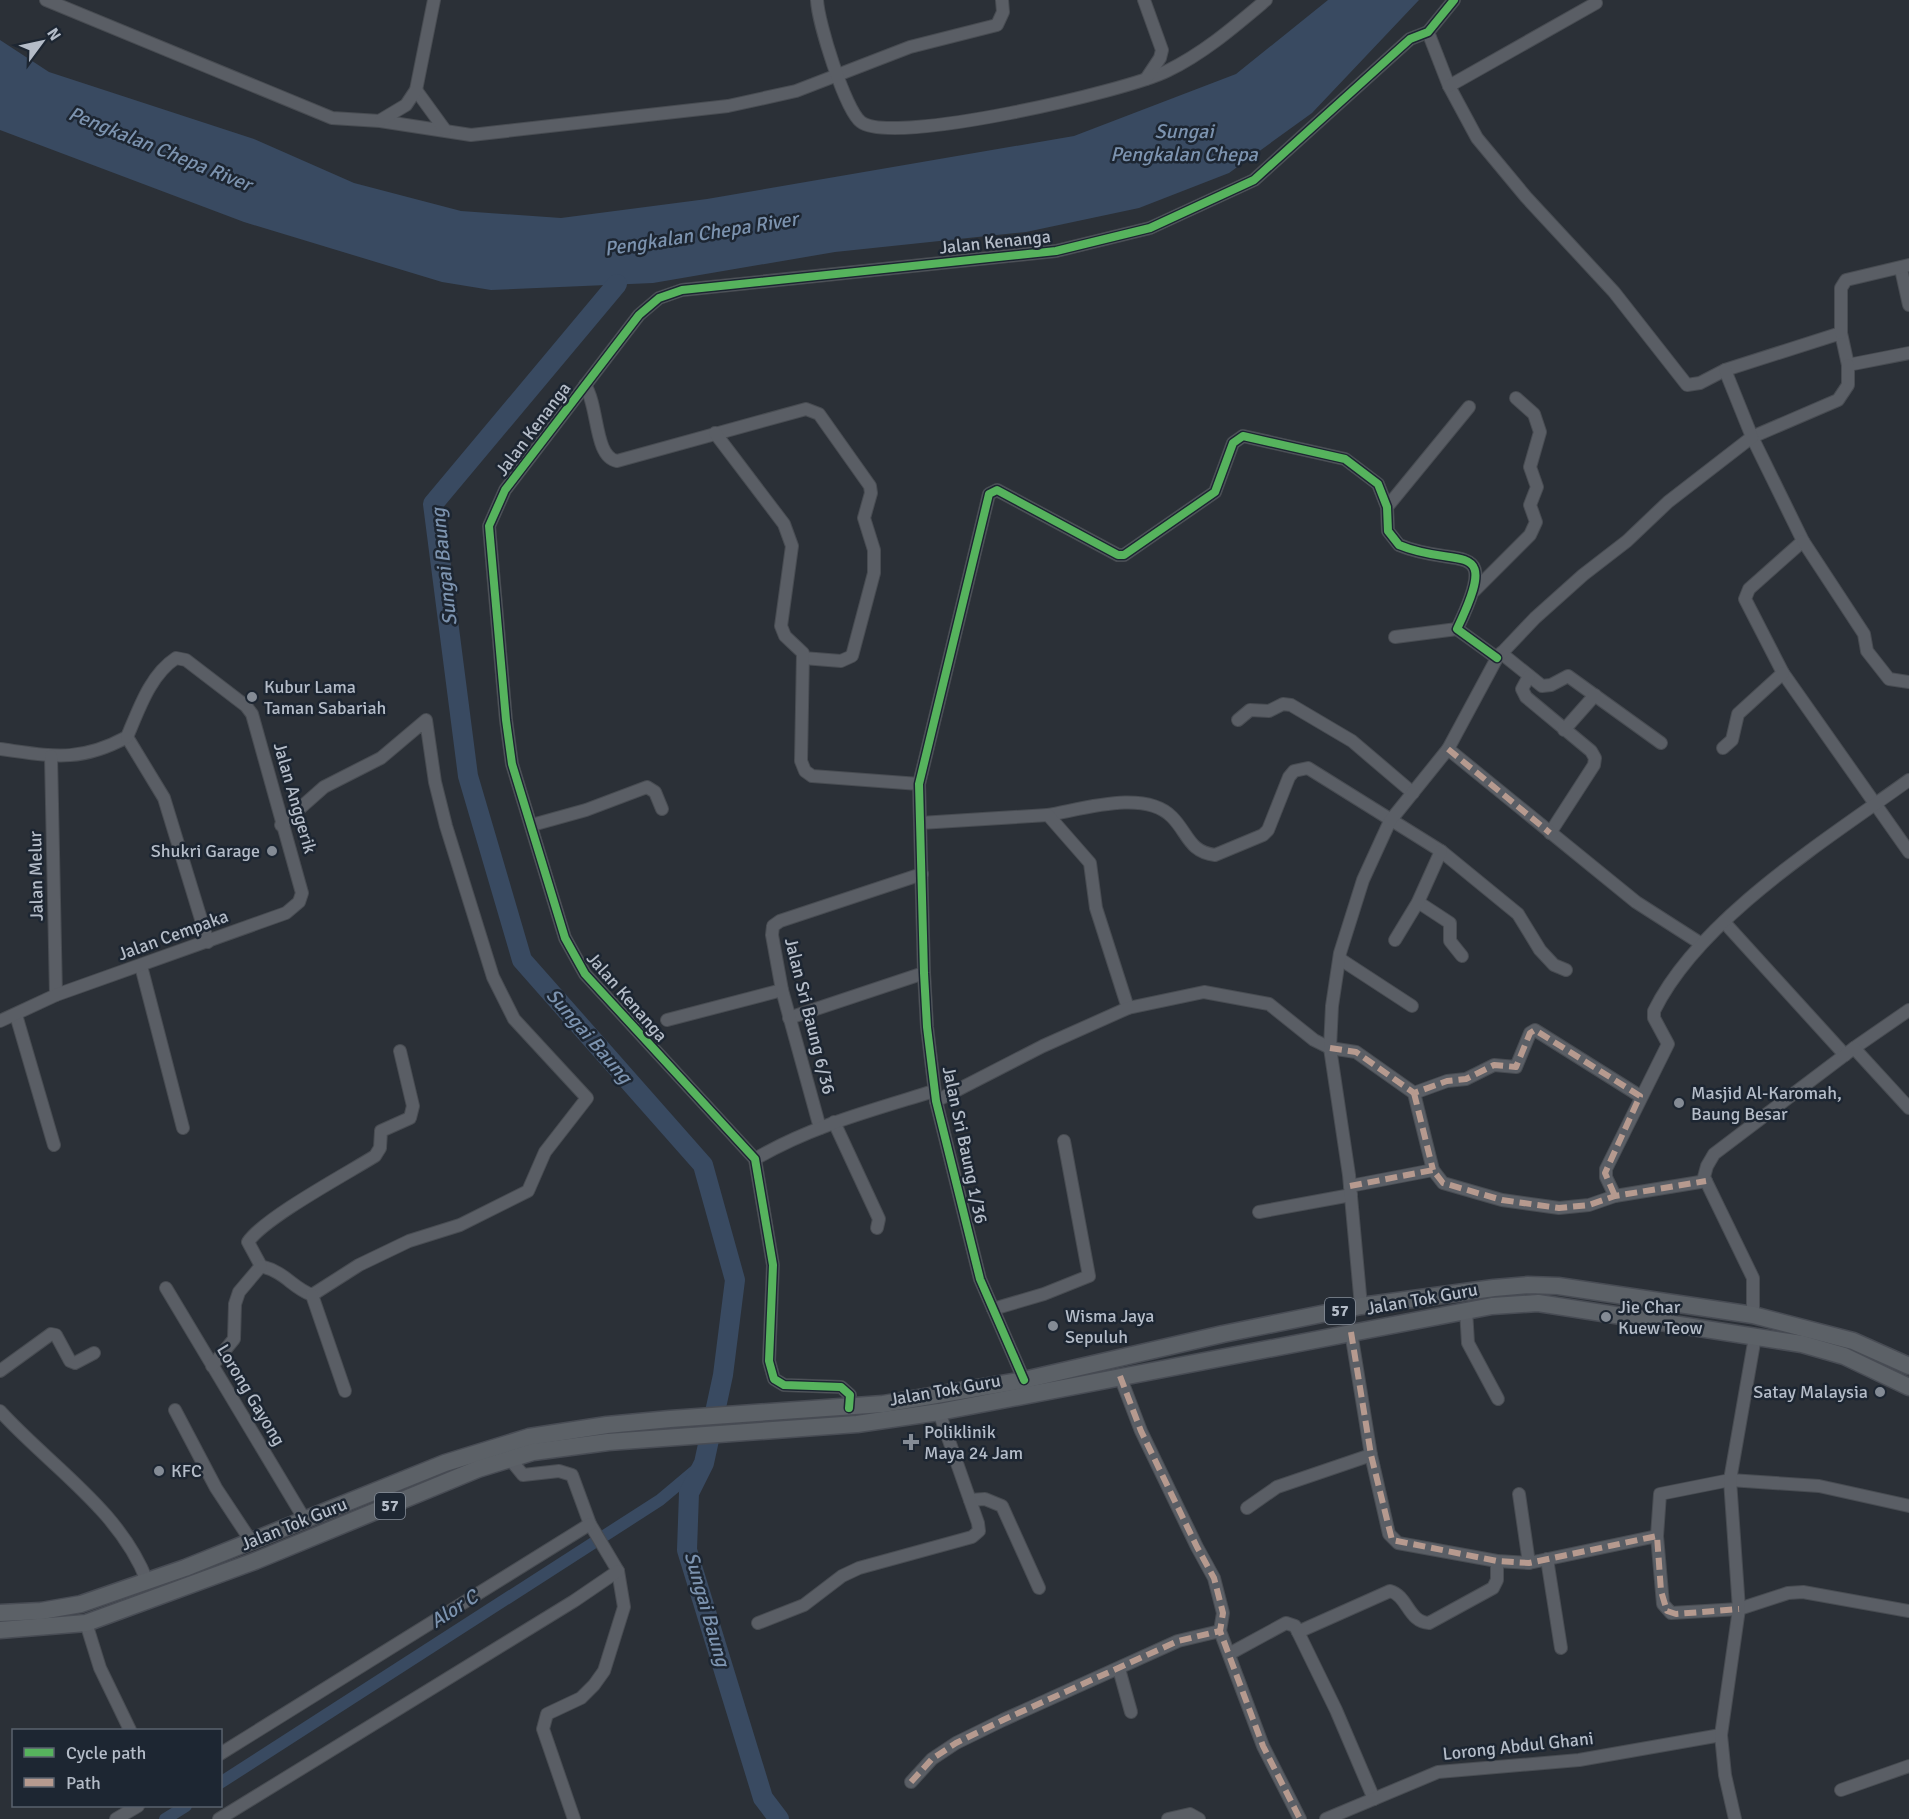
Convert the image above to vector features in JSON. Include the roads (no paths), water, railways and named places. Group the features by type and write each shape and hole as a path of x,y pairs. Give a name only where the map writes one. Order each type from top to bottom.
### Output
{"main road":[{"name":"Jalan Tok Guru","path":"147,1581 493,1446 567,1430 670,1419 849,1408 1024,1380 1223,1334 1361,1306 1528,1285 1558,1287 1752,1315 1853,1341 1909,1366"},
{"name":"Jalan Tok Guru","path":"0,1630 86,1623 255,1561 510,1459 570,1446 857,1424 939,1412 1466,1310 1538,1303 1802,1344 1844,1356 1909,1387"},
{"path":"1314,1317 1318,1338"},
{"name":"57","path":"0,1612 64,1607 147,1581"},
{"path":"112,1593 121,1610"}],"street":[{"path":"46,0 332,118 380,121 471,135 705,109 796,92 839,76 873,59 910,47 998,25 1003,12 1002,0"},
{"path":"380,121 406,105 416,90 434,0"},
{"path":"817,0 818,17 826,46 860,122 885,129 1002,115 1081,99 1145,80 1206,50 1266,0"},
{"path":"1144,0 1162,50 1161,58 1145,80"},
{"name":"Jalan Kenanga","path":"755,1159 580,967 565,939 510,749 489,526 505,490 639,315 670,292 1056,252 1150,228 1254,180 1410,39 1428,32 1454,0"},
{"path":"1449,86 1596,3"},
{"path":"1428,32 1449,86 1477,138 1526,197 1614,292 1687,385 1700,383 1725,370 1841,333"},
{"path":"416,90 445,130"},
{"path":"1361,1306 1351,1191 1330,1048 1332,1006 1340,959 1363,880 1390,821 1448,749 1499,656 1535,618 1583,575 1627,541 1668,502 1752,437 1838,400 1848,385 1848,365 1841,333 1843,284 1850,279 1905,267 1909,305"},
{"path":"1848,365 1909,353"},
{"path":"1725,370 1752,437 1803,541 1864,634 1868,654 1889,679 1909,682"},
{"path":"585,385 594,401 602,450 613,461 715,433 813,410 870,486 871,493 864,518 874,550 874,573 854,652 846,661 804,658"},
{"path":"1474,591 1530,535 1536,522 1530,505 1536,487 1530,467 1540,432 1532,412 1516,398"},
{"path":"1457,629 1474,591 1476,570 1465,560 1399,545 1388,531 1387,507 1468,407"},
{"path":"715,433 788,532 792,546 781,626 785,636 801,649 804,658 801,761 805,771 812,776 919,784"},
{"name":"Jalan Sri Baung 1/36","path":"1024,1380 979,1277 935,1096 924,974 919,784 989,494 993,490 998,490 1118,555 1127,555 1215,492 1233,443 1243,436 1343,458 1377,483 1387,507"},
{"path":"1803,541 1749,589 1745,595 1746,603 1783,673 1909,852"},
{"path":"1395,637 1457,629 1545,687 1568,676 1661,743"},
{"name":"Jalan Anggerik","path":"128,737 143,698 162,670 176,658 186,660 252,714 281,825 300,882 302,893 299,902"},
{"path":"1722,748 1732,740 1738,714 1783,673"},
{"path":"1529,676 1522,689 1523,693 1591,751 1595,762 1550,833"},
{"path":"1564,730 1595,695"},
{"path":"1238,720 1250,710 1269,711 1283,704 1291,705 1352,741 1413,793"},
{"path":"281,825 324,787 381,758 426,720 435,782 446,826 493,977 514,1019 587,1098 545,1152 528,1191 460,1225 409,1241 359,1265 312,1295"},
{"path":"0,749 69,757 92,753 128,737 164,798 208,942"},
{"path":"1448,749 1636,902 1700,943"},
{"name":"Jalan Melur","path":"51,756 56,995"},
{"path":"920,823 1048,815 1134,802 1150,803 1174,819 1195,848 1215,855 1263,835 1268,830 1289,777 1294,771 1308,768 1441,851 1518,914 1540,950 1554,965 1566,970"},
{"path":"1615,1196 1605,1173 1640,1096 1668,1044 1655,1021 1654,1011 1700,943 1760,890 1909,780"},
{"path":"532,825 586,810 647,787 655,792 662,809"},
{"path":"1048,815 1090,862 1096,908 1128,1008"},
{"path":"1395,940 1418,902 1441,851"},
{"name":"Jalan Sri Baung 6/36","path":"820,1128 782,990 772,934 776,923 921,874"},
{"name":"Jalan Cempaka","path":"0,1022 56,995 286,913 299,902"},
{"path":"1418,902 1450,923 1450,941 1462,956"},
{"path":"1724,922 1849,1051 1909,1108"},
{"path":"1340,959 1412,1006"},
{"path":"141,966 183,1128"},
{"path":"789,1018 924,974"},
{"path":"667,1020 782,990"},
{"path":"849,1408 850,1395 841,1386 784,1384 777,1382 771,1373 773,1265 755,1159 787,1141 834,1122 935,1096 1128,1008 1204,992 1266,1003 1314,1040 1330,1048 1356,1052 1414,1093 1433,1170 1443,1183 1502,1200 1559,1208 1589,1205 1615,1196 1706,1181"},
{"path":"1752,1315 1753,1278 1706,1181 1705,1171 1714,1154 1849,1051 1909,1010"},
{"path":"16,1014 54,1145"},
{"path":"1414,1093 1446,1081 1466,1079 1494,1065 1516,1067 1530,1034 1535,1030 1640,1096"},
{"path":"312,1295 303,1292 278,1270 261,1266 249,1247 252,1236 375,1156 380,1148 381,1131 412,1114 413,1106 400,1051"},
{"path":"834,1122 880,1221 877,1228"},
{"path":"993,1309 1044,1294 1089,1275 1064,1141"},
{"path":"1259,1212 1433,1170"},
{"path":"213,1366 234,1339 235,1304 239,1292 261,1266"},
{"name":"Lorong Gayong","path":"166,1288 305,1520"},
{"path":"312,1295 345,1391"},
{"path":"1466,1310 1467,1342 1498,1399"},
{"path":"1351,1332 1371,1455 1392,1540 1497,1561 1529,1563 1656,1536"},
{"path":"0,1371 51,1334 56,1335 70,1361 75,1364 94,1353"},
{"path":"1735,1819 1725,1775 1721,1735 1739,1609 1730,1480 1755,1337"},
{"path":"1120,1376 1141,1431 1214,1578 1223,1613 1220,1631 1263,1746 1300,1819"},
{"path":"175,1410 216,1488 251,1541"},
{"path":"0,1412 111,1521 139,1560 147,1581"},
{"path":"758,1623 804,1605 842,1576 859,1568 972,1537 979,1531 939,1412"},
{"path":"1247,1508 1277,1488 1371,1455"},
{"path":"510,1459 523,1475 558,1471 572,1475 591,1526 614,1566 624,1607 604,1671 581,1698 547,1714 543,1729 574,1819"},
{"path":"1909,1506 1819,1486 1730,1480 1660,1494 1656,1536 1661,1591 1667,1611 1676,1614 1739,1609 1788,1593 1803,1592 1909,1611"},
{"path":"1519,1494 1529,1563"},
{"path":"970,1500 985,1499 1002,1506 1039,1588"},
{"path":"222,1753 591,1526"},
{"path":"1547,1559 1561,1648"},
{"path":"1298,1632 1390,1591 1396,1593 1414,1617 1421,1622 1430,1623 1493,1588 1497,1580 1497,1561"},
{"path":"219,1819 614,1566"},
{"path":"86,1623 100,1668 129,1729"},
{"path":"1229,1654 1286,1623 1295,1626 1336,1710 1374,1799"},
{"path":"911,1782 930,1760 956,1743 1178,1641 1220,1631"},
{"path":"1119,1669 1131,1712"},
{"name":"Lorong Abdul Ghani","path":"1326,1819 1438,1772 1579,1760 1721,1735"},
{"path":"1841,1790 1909,1766"},
{"path":"116,1819 136,1807"},
{"path":"1168,1819 1190,1814 1199,1819"}],"water":[{"name":"Sungai Pengkalan Chepa","path":"1328,0 1419,0 1312,113 1229,173 1139,208 1026,232 835,252 653,283 491,290 442,282 244,222 0,130 0,40 49,72 254,139 354,183 461,211 561,218 707,199 1074,136 1236,74"}],"waterway":[{"name":"Sungai Baung","path":"617,284 433,504 468,776 522,960 703,1165 735,1280 723,1375 704,1463 689,1493 687,1550 763,1798 779,1819"},
{"name":"Alor C","path":"222,1782 660,1500 704,1463"},
{"name":"Alor C","path":"165,1819 184,1807"}],"place":[{"name":"Kubur Lama Taman Sabariah","path":"252,697"},
{"name":"Shukri Garage","path":"272,851"},
{"name":"Masjid Al-Karomah, Baung Besar","path":"1679,1103"},
{"name":"Jie Char Kuew Teow","path":"1606,1317"},
{"name":"Wisma Jaya Sepuluh","path":"1053,1326"},
{"name":"Satay Malaysia","path":"1880,1392"},
{"name":"Poliklinik Maya 24 Jam","path":"911,1442"},
{"name":"KFC","path":"159,1471"}],"water label":[{"name":"Pengkalan Chepa River","path":"160,149"},
{"name":"Pengkalan Chepa River","path":"701,234"}]}
